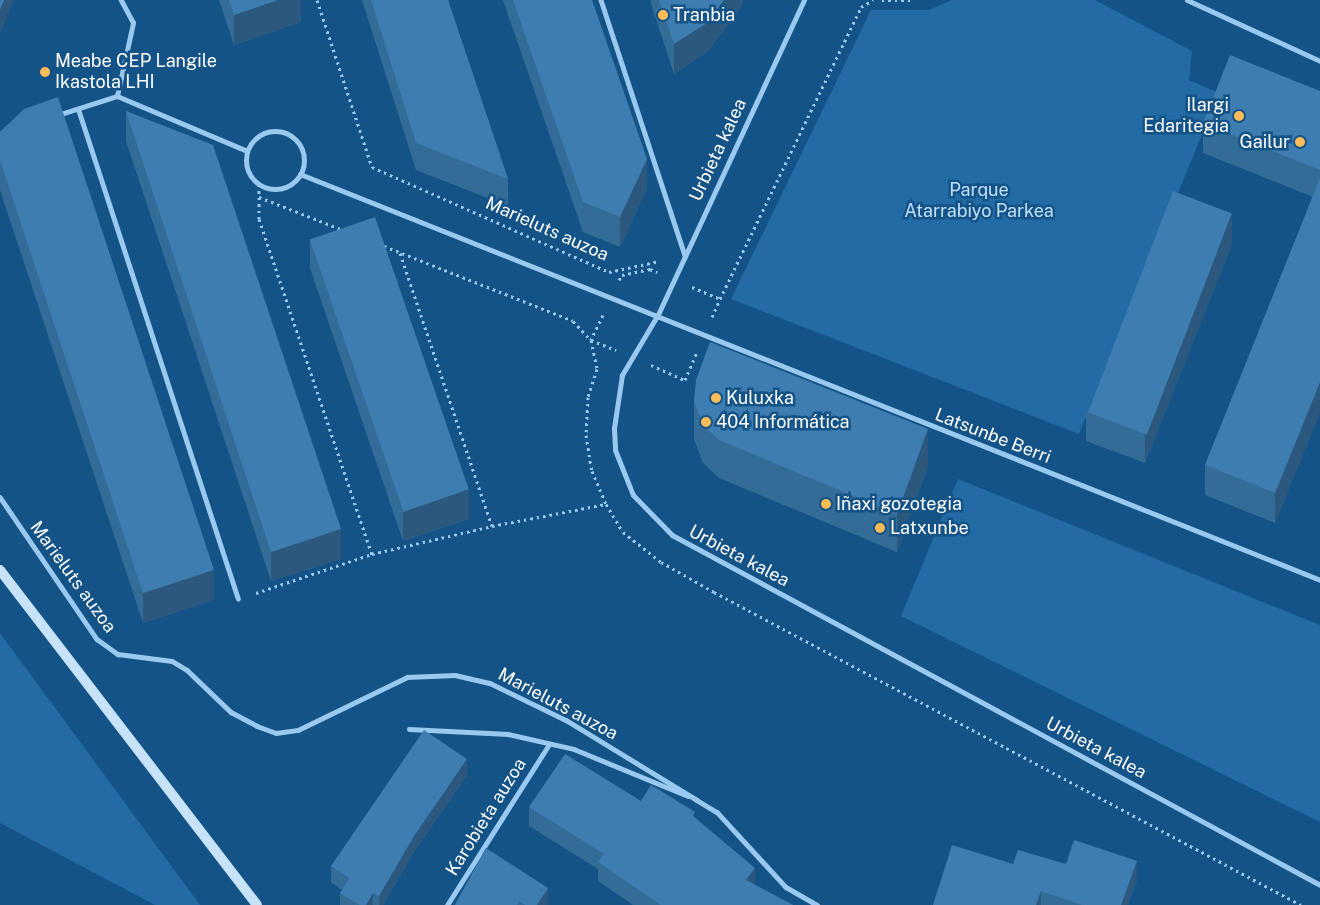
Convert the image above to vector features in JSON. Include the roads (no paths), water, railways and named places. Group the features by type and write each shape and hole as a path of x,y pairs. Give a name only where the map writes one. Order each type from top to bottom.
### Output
{"main road":[{"path":"0,570 257,905"}],"street":[{"path":"117,96 133,23 121,0"},
{"path":"601,0 685,256"},
{"name":"Urbieta kalea","path":"804,0 657,316 622,375 614,428 615,450 632,495 672,535 1320,885"},
{"path":"1187,0 1320,61"},
{"path":"53,117 117,96 247,152"},
{"path":"78,109 238,599"},
{"path":"273,131 290,136 304,157 300,174 286,186 268,188 259,184 248,170 247,152 257,137 264,133 273,131"},
{"path":"300,174 657,316"},
{"name":"Latsunbe Berri","path":"657,316 1320,580"},
{"name":"Marieluts auzoa","path":"0,497 97,639 118,654 172,661 187,670 232,712 257,726 276,733 298,730 407,677 455,675 490,683 566,720 697,800"},
{"name":"Karobieta auzoa","path":"409,729 508,734 574,749 647,782 697,800 718,812 786,887 817,905"},
{"name":"Karobieta auzoa","path":"447,905 549,744"}],"place":[{"name":"Tranbia","path":"663,15"},
{"name":"Meabe CEP Langile Ikastola LHI","path":"45,72"},
{"name":"Ilargi Edaritegia","path":"1239,116"},
{"name":"Gailur","path":"1300,142"},
{"name":"Kuluxka","path":"716,398"},
{"name":"404 Informática","path":"706,422"},
{"name":"Iñaxi gozotegia","path":"826,504"},
{"name":"Latxunbe","path":"880,528"}],"park label":[{"name":"Parque Atarrabiyo Parkea","path":"979,201"}]}
